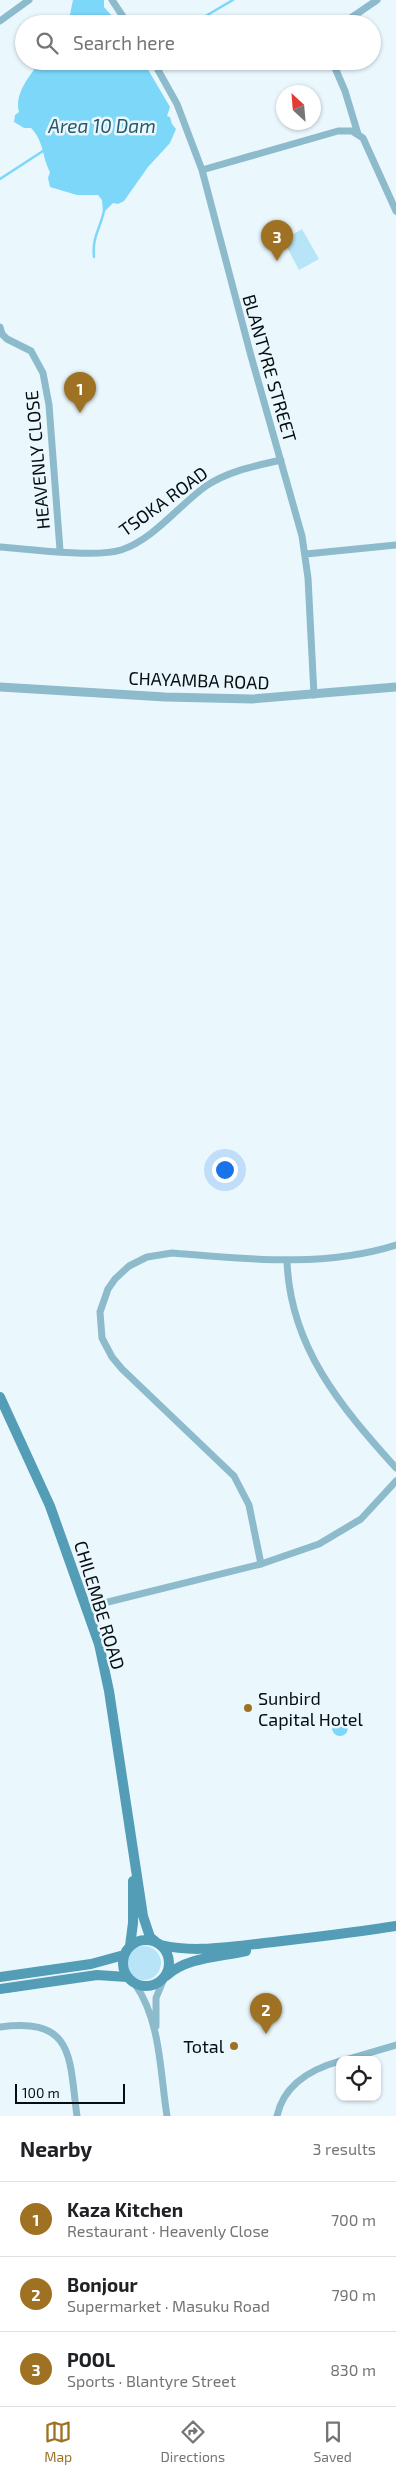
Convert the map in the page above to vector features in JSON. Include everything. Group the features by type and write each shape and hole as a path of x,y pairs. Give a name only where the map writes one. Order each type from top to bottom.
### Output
{"main road":[{"name":"CHILEMBE ROAD","path":"0,1397 50,1506 99,1644 108,1684 134,1865"},
{"path":"134,1865 146,1928 150,1937 159,1944 169,1960 165,1976"},
{"path":"134,1865 134,1923 130,1946 124,1955 122,1966 126,1977 135,1984 152,1986 172,1970 192,1962 281,1942"},
{"path":"130,1946 140,1940 193,1950 281,1942 396,1926"},
{"path":"0,1977 91,1964 124,1955"},
{"path":"0,1989 97,1975 126,1977"}],"street":[{"path":"0,21 29,0"},
{"path":"112,0 122,15"},
{"path":"355,15 377,0"},
{"name":"BLANTYRE STREET","path":"158,70 178,104 202,170 306,554 314,695"},
{"path":"336,70 345,91 358,134 366,144 396,211"},
{"path":"202,170 328,133 345,131 358,134"},
{"name":"HEAVENLY CLOSE","path":"0,327 2,334 8,339 31,351 43,373 49,405 60,550"},
{"name":"TSOKA ROAD","path":"0,547 100,552 122,549 145,537 212,482 238,471 281,460"},
{"path":"306,554 396,545"},
{"name":"CHAYAMBA ROAD","path":"0,687 213,699 271,699 396,687"},
{"path":"261,1564 248,1505 234,1476 112,1357 102,1338 99,1320 102,1305 115,1279 129,1266 146,1258 172,1253 287,1261 352,1256 396,1245"},
{"path":"287,1261 288,1284 293,1312 316,1365 337,1400 396,1468"},
{"path":"86,1611 108,1602 261,1564 319,1544 348,1529 361,1519 396,1481"},
{"path":"156,2041 155,2006 165,1976"},
{"path":"135,1984 146,2003 156,2041 167,2116"},
{"path":"0,2027 32,2026 43,2028 60,2037 70,2060 77,2116"},
{"path":"359,2056 396,2045"},
{"path":"277,2116 284,2099 302,2078 313,2070 336,2062"}],"shaded area":[{"path":"302,229 319,259 299,270 283,240"},
{"path":"144,1946 156,1951 161,1963 156,1975 144,1980 132,1975 127,1963 132,1951"}],"water":[{"path":"73,0 104,0 104,7 111,15 70,15"},
{"name":"Area 10 Dam","path":"34,70 148,70 170,107 167,116 170,117 176,129 170,143 148,167 124,201 118,204 113,203 103,213 102,200 98,195 77,195 50,187 48,178 50,172 38,138 31,128 24,128 14,122 15,115 19,112 18,105 21,92"},
{"path":"337,1720 343,1720 348,1725 346,1734 337,1736 332,1731 332,1725"}],"waterway":[{"path":"207,15 233,0"},
{"path":"0,179 43,151"},
{"path":"94,257 95,238 104,211"}],"place":[{"name":"POOL","path":"277,261"},
{"name":"Kaza Kitchen","path":"80,413"},
{"name":"Sunbird Capital Hotel","path":"248,1708"},
{"name":"Bonjour","path":"266,2034"},
{"name":"Total","path":"234,2046"}]}
